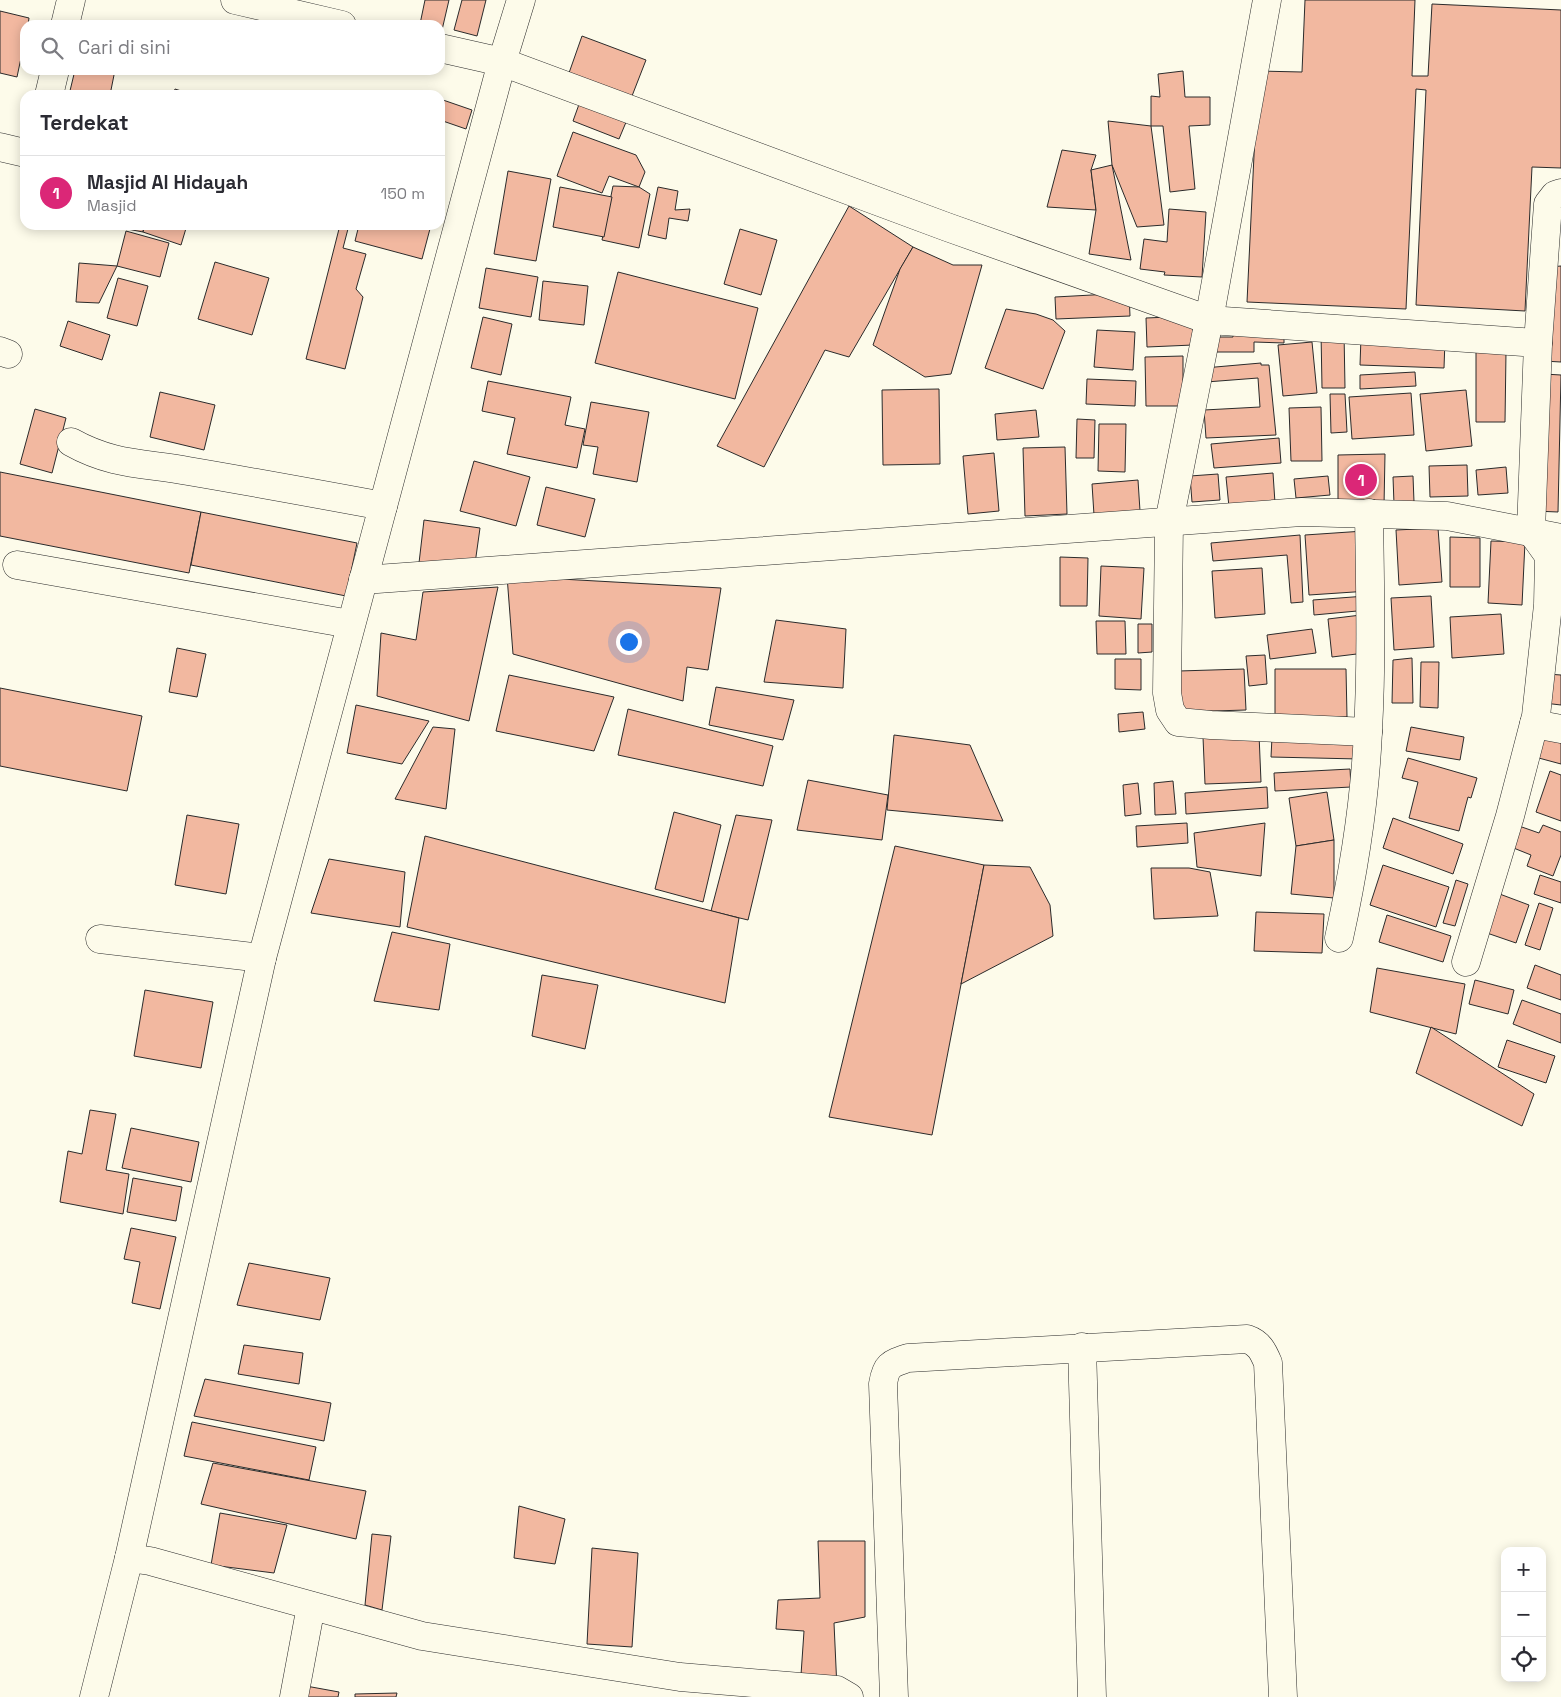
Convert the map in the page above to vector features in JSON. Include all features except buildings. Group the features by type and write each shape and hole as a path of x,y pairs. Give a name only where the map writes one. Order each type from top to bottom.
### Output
{"street":[{"path":"66,20 71,0"},
{"path":"235,0 321,20"},
{"path":"94,1697 129,1558 262,958 502,62 522,0"},
{"path":"1267,0 1209,320 1169,522 1167,692 1170,710 1178,722 1202,725 1368,732"},
{"path":"445,49 502,62 937,224 1209,320 1538,343"},
{"path":"50,90 54,75"},
{"path":"0,147 20,152"},
{"path":"1466,962 1510,816 1534,724 1548,605 1549,556 1531,531 1538,343 1548,204 1555,195 1561,194"},
{"path":"71,442 98,456 113,460 162,466 383,506"},
{"path":"363,580 1302,512 1447,516 1561,538"},
{"path":"1339,938 1352,875 1368,732 1371,622 1370,513"},
{"path":"16,565 350,624"},
{"path":"1534,724 1561,729"},
{"path":"100,939 262,958"},
{"path":"894,1697 884,1394 885,1371 892,1363 908,1358 1247,1339 1262,1349 1268,1363 1283,1697"},
{"path":"1082,1347 1092,1697"},
{"path":"129,1558 150,1561 422,1636 680,1687 838,1690 849,1697"},
{"path":"294,1697 311,1606"}],"place":[{"name":"Masjid Al Hidayah","path":"1361,480"}]}
